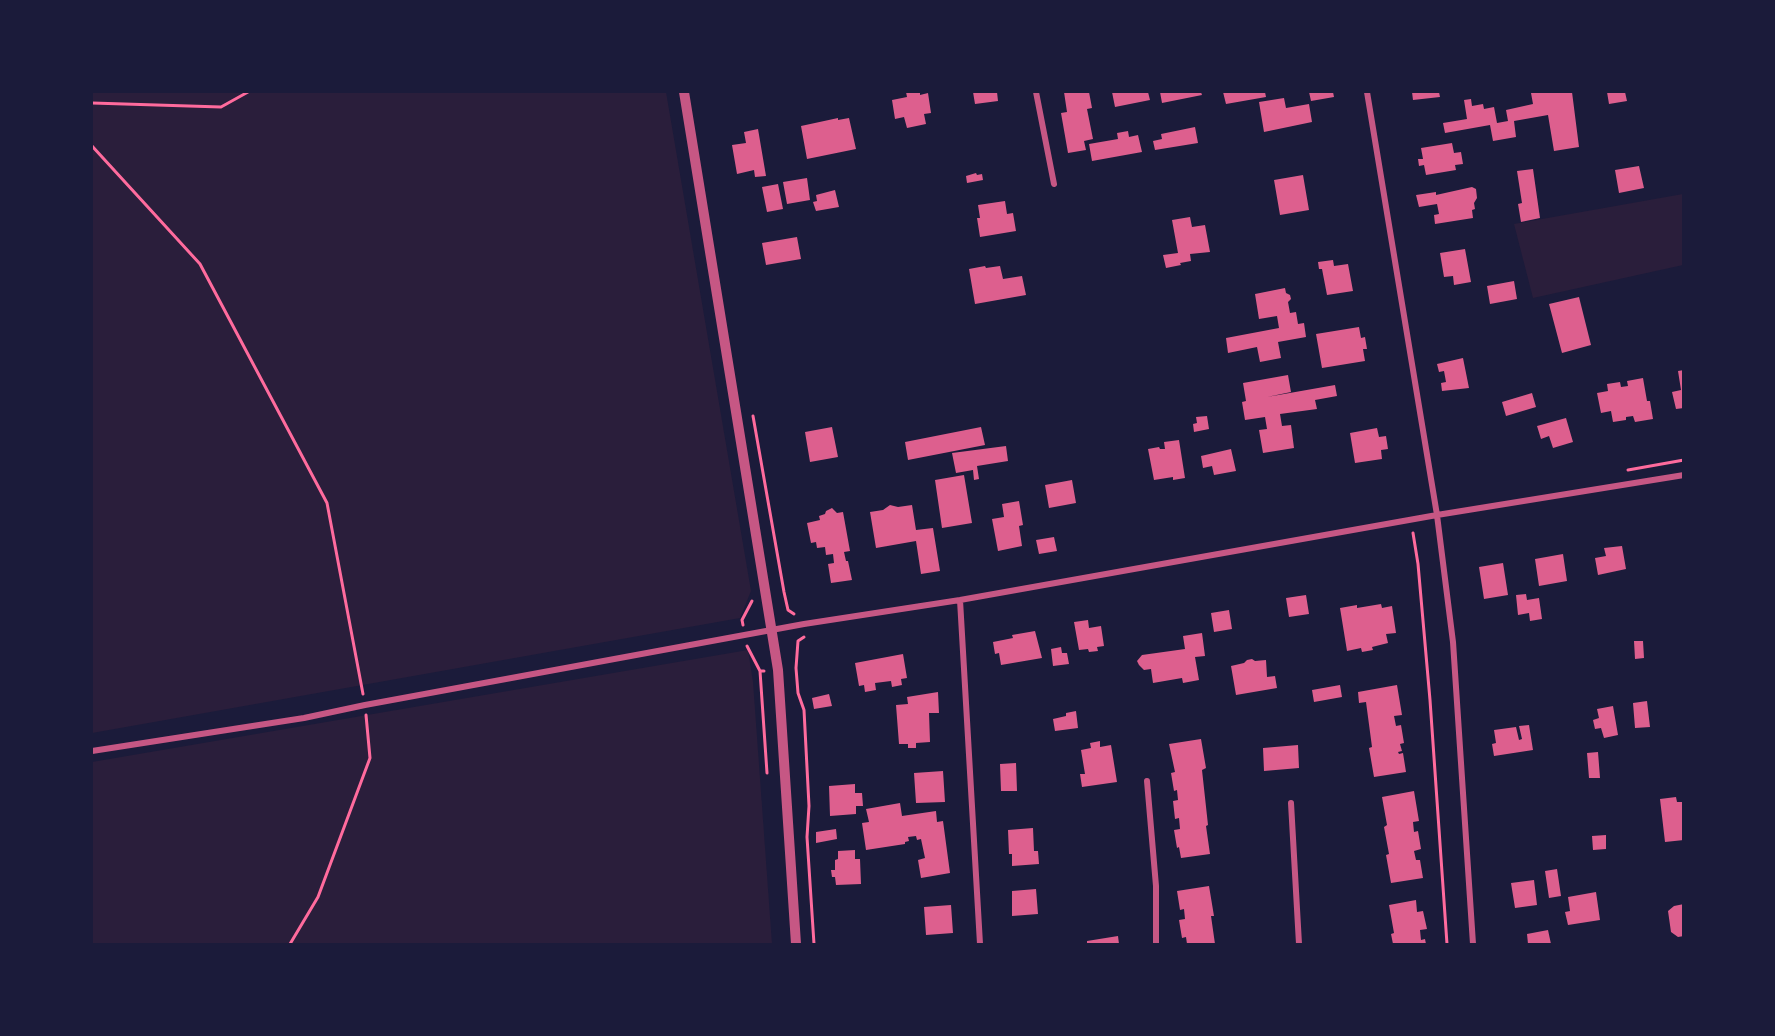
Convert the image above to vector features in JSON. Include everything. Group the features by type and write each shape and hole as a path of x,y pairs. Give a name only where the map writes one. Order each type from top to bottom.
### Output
{"street":[{"path":"684,92 778,670 796,945"},
{"path":"1036,92 1054,184"},
{"path":"1367,92 1437,515 1453,642 1473,945"},
{"path":"92,751 304,718 804,624 960,600 1437,515 1683,475"},
{"path":"960,600 980,945"},
{"path":"1147,781 1156,886 1156,945"},
{"path":"1291,803 1299,945"}],"path":[{"path":"92,103 221,106 248,92"},
{"path":"92,146 200,264 327,503 365,705 370,758 318,897 290,945"},
{"path":"1413,533 1426,655 1447,945"},
{"path":"804,624 806,635 798,641 796,668 798,693 804,710 809,806 807,837 814,945"},
{"path":"760,671 767,773"}],"shaded area":[{"path":"92,92 666,92 751,591 740,618 92,733"},
{"path":"1683,194 1683,265 1533,298 1514,224"},
{"path":"748,650 753,682 772,944 92,944 92,762"}],"building":[{"path":"906,92 920,92 920,95 928,93 931,113 924,114 926,124 907,128 904,117 895,119 892,100 907,97"},
{"path":"973,92 997,92 998,101 975,104"},
{"path":"1064,92 1089,92 1092,108 1087,109 1093,139 1084,141 1086,150 1068,153 1061,113 1067,112"},
{"path":"1112,92 1148,92 1150,100 1115,107"},
{"path":"1160,92 1201,92 1202,95 1162,103"},
{"path":"1223,92 1265,92 1266,97 1226,104"},
{"path":"1309,92 1333,92 1334,97 1311,101"},
{"path":"1412,92 1439,92 1440,97 1413,100"},
{"path":"1572,92 1579,147 1554,151 1548,115 1514,121 1516,137 1493,141 1490,125 1445,133 1443,123 1467,119 1464,100 1471,99 1472,106 1483,104 1484,109 1494,107 1497,123 1508,121 1506,110 1533,104 1531,93"},
{"path":"1607,92 1625,92 1627,101 1609,104"},
{"path":"1284,98 1286,108 1309,104 1312,122 1264,132 1259,102"},
{"path":"838,118 838,120 849,118 856,149 807,159 801,126"},
{"path":"1195,127 1198,143 1155,150 1153,141 1162,139 1161,134"},
{"path":"758,129 766,176 755,177 754,170 737,174 732,145 746,143 744,132"},
{"path":"1128,131 1129,137 1138,135 1142,152 1092,161 1089,144 1118,139 1117,133"},
{"path":"1452,143 1454,153 1461,152 1463,164 1455,165 1456,170 1426,175 1424,165 1419,166 1418,159 1423,159 1421,148"},
{"path":"1639,166 1644,188 1619,193 1615,170"},
{"path":"1533,169 1540,218 1521,222 1518,204 1522,203 1517,171"},
{"path":"976,173 977,175 982,174 983,180 967,183 966,176"},
{"path":"1303,175 1309,210 1280,215 1274,180"},
{"path":"807,178 810,200 787,204 783,182"},
{"path":"778,184 783,209 767,212 762,187"},
{"path":"1472,187 1476,189 1477,198 1474,203 1475,209 1472,210 1473,218 1435,224 1434,215 1439,214 1437,204 1419,207 1416,195 1436,192 1436,195"},
{"path":"835,190 839,207 816,211 813,202 817,201 816,195"},
{"path":"1005,201 1007,214 1013,213 1016,231 980,237 977,218 980,218 978,205"},
{"path":"1190,217 1192,227 1205,225 1210,252 1190,254 1191,261 1166,268 1163,255 1178,253 1172,220"},
{"path":"797,237 801,259 766,265 762,243"},
{"path":"1465,249 1471,282 1454,285 1453,276 1444,277 1440,253"},
{"path":"1333,260 1334,266 1348,264 1353,291 1327,295 1322,269 1319,269 1318,262"},
{"path":"985,266 986,268 1000,266 1003,279 1022,276 1026,295 975,304 969,269"},
{"path":"1514,281 1517,299 1490,304 1487,286"},
{"path":"1285,288 1291,299 1288,302 1290,313 1296,312 1298,324 1304,323 1306,337 1278,342 1281,358 1260,362 1257,347 1228,353 1226,338 1279,328 1277,316 1259,319 1255,294"},
{"path":"1579,297 1591,345 1562,353 1549,304"},
{"path":"1359,327 1361,338 1365,337 1367,349 1363,349 1365,361 1322,368 1316,334"},
{"path":"1463,358 1469,388 1442,391 1441,383 1446,382 1444,371 1439,372 1437,364"},
{"path":"1684,370 1684,408 1676,409 1672,392 1681,390 1678,371"},
{"path":"1288,375 1291,392 1267,397 1335,385 1337,396 1315,400 1317,409 1280,414 1282,426 1291,425 1294,448 1263,453 1259,430 1267,429 1265,417 1245,420 1242,402 1246,401 1243,383"},
{"path":"1643,378 1653,419 1635,422 1633,416 1626,417 1626,420 1613,422 1611,411 1601,413 1597,393 1608,391 1607,384 1620,382 1621,387 1628,386 1627,381"},
{"path":"1532,393 1536,407 1506,416 1502,402"},
{"path":"1207,416 1209,429 1194,432 1193,424 1197,423 1196,417"},
{"path":"1566,418 1573,442 1553,448 1549,436 1541,439 1537,426"},
{"path":"832,427 838,457 810,462 805,432"},
{"path":"981,427 985,445 908,460 905,442"},
{"path":"1377,428 1379,437 1386,436 1388,449 1381,450 1382,459 1355,463 1350,433"},
{"path":"1179,440 1185,478 1154,480 1148,449 1159,447 1165,449 1164,442"},
{"path":"1006,446 1008,461 977,466 979,479 974,480 973,470 956,473 952,453"},
{"path":"1231,449 1236,471 1214,475 1212,466 1203,468 1201,456"},
{"path":"964,475 972,523 942,528 935,480"},
{"path":"1072,480 1076,503 1049,508 1045,485"},
{"path":"1019,501 1023,525 1019,526 1022,546 998,551 992,519 1004,517 1002,504"},
{"path":"890,505 898,507 912,505 916,530 933,528 940,571 921,574 916,541 876,548 870,512 883,510"},
{"path":"832,508 837,513 843,512 850,551 844,552 852,580 831,583 828,564 834,563 833,554 826,555 825,547 817,548 816,542 811,543 807,523 820,520 819,516"},
{"path":"1054,537 1057,551 1039,554 1036,540"},
{"path":"1622,546 1626,569 1598,575 1595,558 1606,556 1604,548"},
{"path":"1563,554 1567,581 1539,586 1535,559"},
{"path":"1503,563 1508,595 1484,599 1479,567"},
{"path":"1526,594 1527,600 1539,598 1542,619 1530,621 1529,613 1518,615 1516,595"},
{"path":"1306,595 1309,614 1289,617 1286,598"},
{"path":"1381,604 1382,608 1392,606 1396,633 1386,634 1388,643 1372,647 1373,650 1362,652 1361,648 1347,651 1340,608"},
{"path":"1229,610 1232,629 1214,632 1211,613"},
{"path":"1088,620 1089,628 1101,626 1104,646 1097,647 1098,651 1079,650 1074,622"},
{"path":"1035,631 1042,658 1001,665 999,653 995,654 993,642 1013,638 1012,635"},
{"path":"1202,633 1205,656 1195,657 1199,680 1183,683 1182,678 1153,683 1151,669 1144,670 1137,661 1142,655 1185,649 1183,636"},
{"path":"1634,641 1643,641 1644,658 1635,659"},
{"path":"1061,647 1062,653 1067,653 1069,664 1053,666 1051,649"},
{"path":"903,654 907,678 901,679 902,685 892,687 891,681 875,683 876,690 865,692 864,685 859,686 855,663"},
{"path":"1252,659 1266,660 1267,677 1275,676 1277,688 1236,695 1231,666"},
{"path":"1340,685 1342,697 1314,702 1312,690"},
{"path":"1397,685 1402,715 1394,716 1396,726 1401,725 1404,743 1400,744 1402,751 1398,752 1403,753 1406,772 1374,777 1369,748 1372,747 1366,702 1359,703 1358,692"},
{"path":"938,692 939,713 929,713 930,742 916,743 916,748 908,748 908,744 899,744 896,705 908,704 907,697"},
{"path":"829,694 832,706 814,709 812,698"},
{"path":"1647,701 1650,727 1635,728 1633,703"},
{"path":"1613,706 1618,735 1604,738 1601,728 1595,729 1593,720 1599,718 1597,709"},
{"path":"1076,711 1078,728 1055,731 1053,719"},
{"path":"1529,725 1533,750 1494,756 1492,744 1496,743 1494,730 1516,727 1519,740 1522,739 1519,726"},
{"path":"1201,739 1206,768 1202,770 1210,854 1181,858 1174,830 1180,829 1179,818 1175,819 1173,801 1178,800 1171,773 1175,772 1169,744"},
{"path":"1100,741 1100,747 1111,745 1117,782 1082,787 1080,774 1085,774 1081,750 1091,748 1090,743"},
{"path":"1298,745 1299,768 1264,771 1263,748"},
{"path":"1598,752 1600,778 1589,778 1587,753"},
{"path":"1016,763 1017,791 1001,791 1000,764"},
{"path":"943,771 945,802 916,803 914,773"},
{"path":"855,784 855,793 862,793 863,806 856,806 856,814 830,816 829,786"},
{"path":"1414,791 1419,821 1413,822 1414,832 1418,831 1421,849 1414,851 1416,860 1420,860 1423,878 1391,883 1384,827 1387,825 1382,797"},
{"path":"1676,797 1677,802 1684,802 1684,840 1665,842 1660,799"},
{"path":"900,803 902,816 936,811 937,822 943,821 950,873 921,878 918,860 925,858 921,839 917,840 916,836 908,837 909,841 905,844 866,850 862,823 869,822 866,809"},
{"path":"1033,828 1034,851 1038,851 1039,864 1012,866 1008,830"},
{"path":"836,829 837,839 816,843 816,832"},
{"path":"1606,835 1606,849 1593,850 1592,836"},
{"path":"855,850 855,859 860,859 861,884 836,885 831,870 835,870 838,851"},
{"path":"1557,869 1561,896 1549,898 1545,871"},
{"path":"1534,880 1537,905 1515,908 1511,883"},
{"path":"1209,886 1214,916 1211,916 1215,944 1187,944 1186,937 1182,938 1179,920 1185,919 1184,909 1180,910 1177,891"},
{"path":"1036,889 1038,914 1012,916 1012,891"},
{"path":"1596,892 1600,920 1568,925 1565,912 1570,911 1568,897"},
{"path":"1416,900 1417,912 1423,911 1427,929 1420,930 1421,940 1425,939 1426,944 1393,944 1391,934 1394,933 1389,905"},
{"path":"1684,904 1684,936 1678,937 1671,932 1668,911 1674,906"},
{"path":"951,905 953,933 926,935 924,907"},
{"path":"1548,930 1551,944 1528,944 1527,934"},
{"path":"1118,936 1119,944 1087,944 1087,941"}]}
